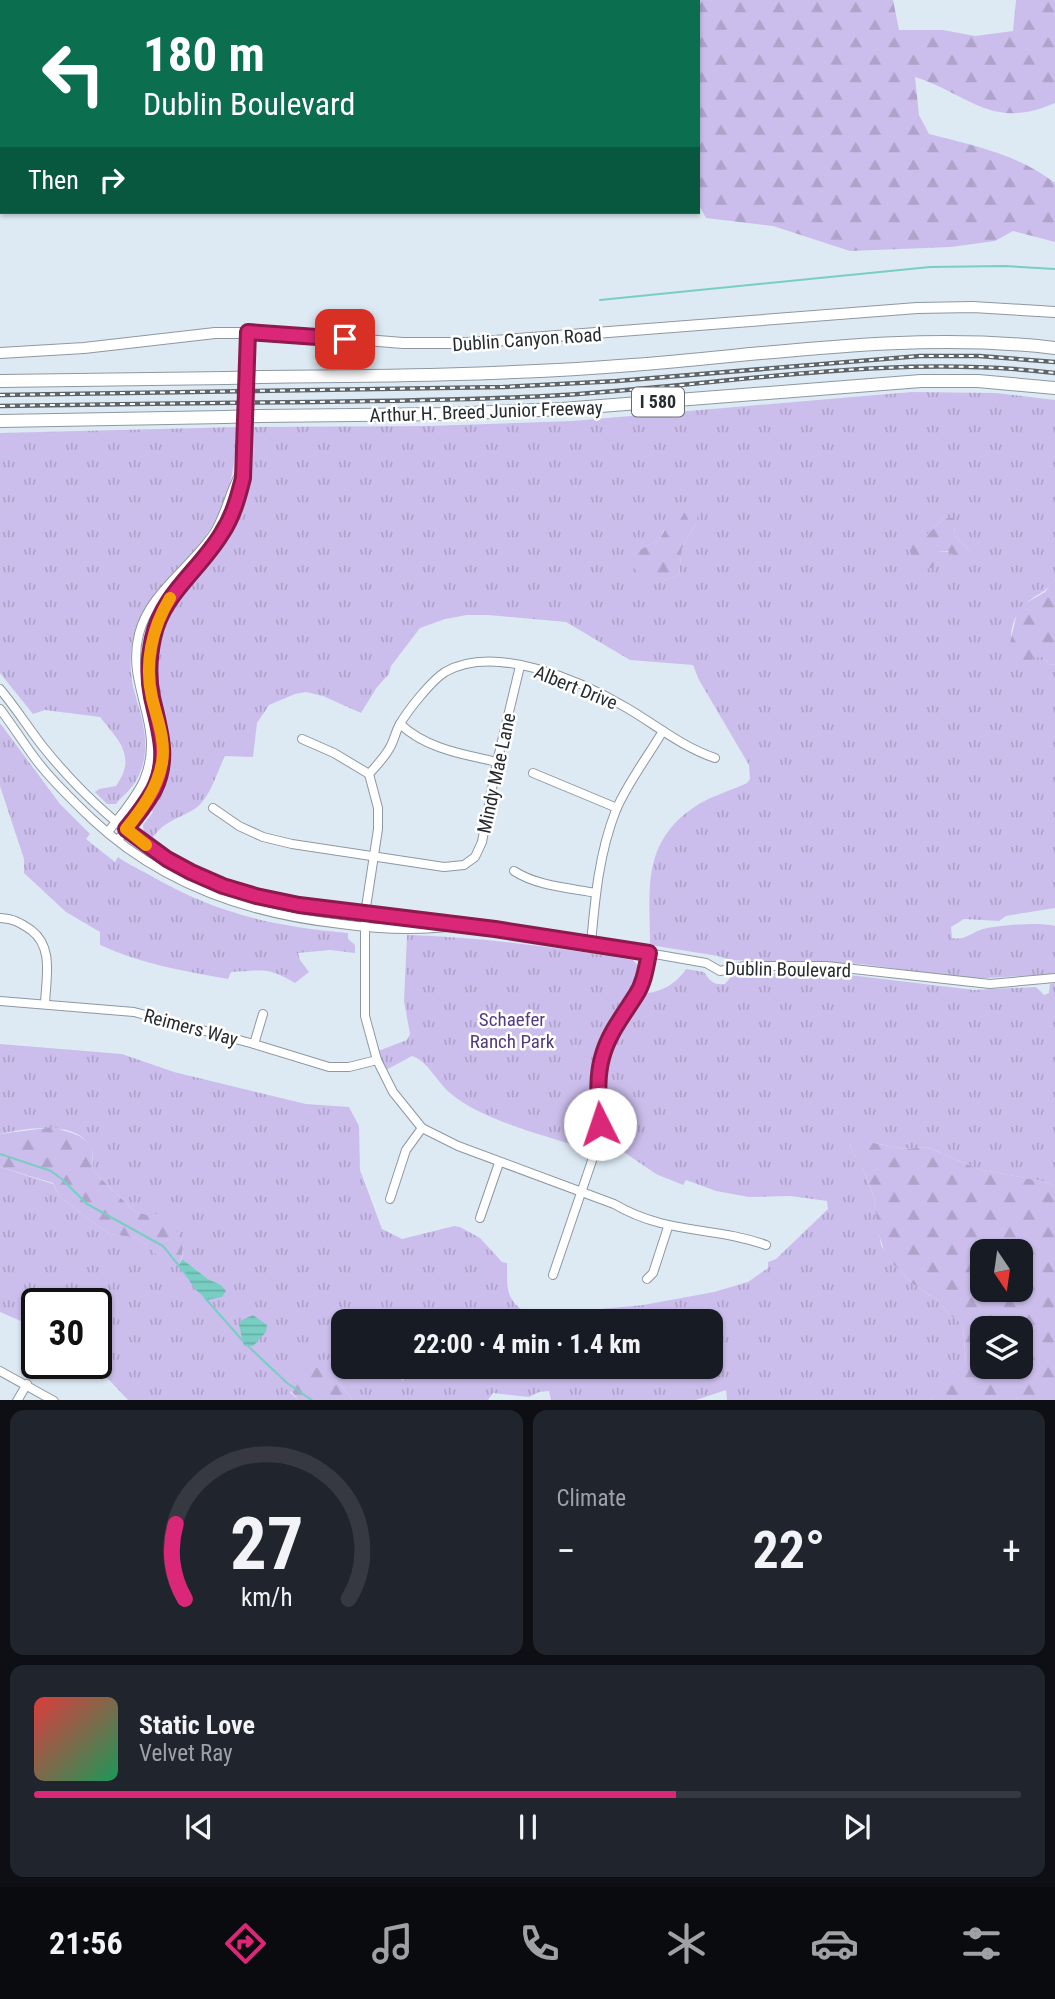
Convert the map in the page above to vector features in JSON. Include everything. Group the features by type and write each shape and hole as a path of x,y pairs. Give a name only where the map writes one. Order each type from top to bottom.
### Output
{"highway":[{"name":"Arthur H. Breed Junior Freeway","path":"0,381 570,370 894,343 982,342 1055,348"},
{"name":"Arthur H. Breed Junior Freeway","path":"0,421 523,411 921,381 1055,388"}],"main road":[{"name":"Dublin Canyon Road","path":"0,353 83,348 205,333 248,332 394,343 467,344 917,308 973,307 1055,312"}],"street":[{"path":"118,840 154,789 162,760 161,730 149,677 153,636 173,593 222,534 239,497 243,478 248,332"},
{"path":"108,832 144,782 152,751 151,726 135,664 139,631 152,607 214,533 242,470"},
{"name":"Albert Drive","path":"369,774 390,748 400,724 421,696 444,673 472,661 544,670 624,706 692,750 715,758"},
{"name":"Mindy Mae Lane","path":"372,856 444,867 464,865 475,857 482,842 497,762 520,666"},
{"name":"Dublin Boulevard","path":"0,689 22,714 58,764 116,821 167,859 223,886 256,896 299,905 495,929 649,953 706,963 720,971 745,966 826,966 990,984 1055,978"},
{"name":"Dublin Boulevard","path":"0,709 36,760 93,821 147,862 176,879 232,903 303,920 364,927 454,926"},
{"path":"400,724 422,741 453,752 497,762"},
{"path":"592,944 603,850 617,808 663,731"},
{"path":"302,739 334,753 369,774 378,808 378,829 372,856 364,927 365,1016 377,1060 393,1092 422,1128 499,1163 614,1204 636,1217 668,1227 748,1238 766,1245"},
{"path":"533,773 617,808"},
{"path":"213,808 239,827 263,837 372,856"},
{"path":"514,871 523,877 545,883 596,893"},
{"path":"0,918 16,919 40,937 47,953 45,1004"},
{"path":"553,1275 600,1136 597,1090 602,1058 611,1034 644,979 649,953"},
{"name":"Reimers Way","path":"0,1001 134,1012 329,1067 349,1067 377,1060"},
{"path":"254,1044 262,1014"},
{"path":"390,1199 406,1150 422,1128"},
{"path":"480,1218 499,1163"},
{"path":"647,1279 653,1273 668,1227"},
{"path":"0,1371 52,1400"},
{"path":"18,1400 27,1384"}],"green space":[{"path":"700,0 893,0 899,30 943,30 975,36 1013,31 1016,0 1055,0 1055,103 1033,111 997,112 915,77 919,115 929,134 1011,158 1055,183 1055,242 1013,231 995,241 951,247 850,251 773,226 706,218 700,207"},
{"path":"912,392 996,393 1055,400 1055,579 1018,613 1012,626 1011,641 1015,657 1043,657 1050,665 1055,664 1055,908 1006,916 999,921 964,919 951,927 952,938 957,939 999,926 1055,926 1055,974 970,979 861,964 730,960 650,945 652,869 664,837 676,822 699,804 747,783 750,779 749,765 693,665 630,660 566,622 467,615 420,628 391,666 389,674 377,687 361,713 323,696 306,692 269,705 257,723 253,757 225,756 201,804 166,824 152,839 144,834 143,825 153,812 150,809 160,793 170,756 168,733 156,682 160,638 172,608 222,545 237,520 245,494 252,427 428,426 572,421","holes":["944,518 955,529 955,536 970,551 938,552 927,535","679,522 696,523 682,548 679,574 665,580 658,579 628,561 639,550 659,540 664,530"]},
{"path":"238,427 233,472 215,521 206,536 148,604 136,627 131,649 131,671 144,732 145,755 133,786 116,804 107,804 95,792 116,786 125,766 125,757 119,741 100,717 45,710 33,714 0,673 0,433"},
{"path":"692,509 698,515 682,548 679,574 664,580 651,579 638,572 627,561 639,550 659,540 670,521 679,522 684,513"},
{"path":"944,518 954,518 955,536 970,551 970,559 965,563 948,551 938,552 933,567 923,571 910,552 910,543 913,539 927,535"},
{"path":"1055,579 1055,664 1050,665 1043,657 1033,658 1026,668 1017,667 1010,643 1017,613 1021,606 1045,592"},
{"path":"0,723 60,804 90,834 86,839 115,862 118,857 171,887 219,908 268,921 348,933 348,939 355,945 355,953 330,950 298,953 309,972 295,983 264,971 231,972 228,979 195,973 147,962 100,945 100,932 66,912 24,873 24,859 0,786"},
{"name":"Schaefer Ranch Park","path":"407,935 549,947 633,960 639,967 631,989 598,1048 593,1074 593,1125 589,1150 516,1127 480,1112 450,1093 422,1062 412,1056 386,1070 378,1051 407,1040 410,1034 404,1001"},
{"path":"686,969 704,972 712,982 718,984 725,984 734,973 833,973 974,990 1036,987 1044,995 1049,993 1050,984 1055,983 1055,1186 978,1169 927,1147 904,1149 869,1142 850,1142 874,1197 881,1245 892,1263 913,1284 937,1300 959,1321 963,1328 966,1364 952,1374 951,1380 930,1400 727,1400 726,1390 696,1400 551,1400 549,1391 529,1397 493,1393 488,1400 353,1400 335,1379 723,1379 723,1309 601,1309 643,1305 714,1292 748,1282 768,1268 768,1262 776,1259 828,1209 827,1201 791,1196 749,1197 716,1191 686,1180 683,1185 656,1174 615,1146 606,1143 606,1077 611,1054 645,993 668,986"},
{"path":"0,1044 122,1054 174,1072 306,1104 349,1107 359,1126 360,1170 382,1229 402,1239 454,1226 480,1238 502,1262 507,1263 508,1291 521,1309 331,1309 331,1374 290,1392 298,1400 128,1400 108,1379 112,1379 112,1288 21,1288 21,1321 0,1312 0,1167 53,1184 60,1197 110,1234 138,1238 171,1266 179,1265 184,1271 221,1285 208,1279 182,1259 183,1251 147,1215 134,1211 93,1171 92,1151 85,1139 64,1129 50,1128 0,1134"},
{"path":"54,1127 87,1141 92,1152 93,1171 134,1211 147,1215 163,1213 182,1243 179,1265 171,1267 138,1238 110,1234 60,1197 53,1183 0,1167 0,1134"},
{"path":"850,1141 904,1149 927,1147 978,1169 1055,1186 1055,1400 930,1400 950,1380 952,1374 966,1363 963,1328 937,1300 913,1284 886,1257 878,1231 874,1197 864,1171 851,1149"},
{"path":"313,1366 330,1373 331,1379 335,1379 353,1400 298,1400 285,1383 284,1375 296,1368"}],"shaded area":[{"path":"182,1259 208,1279 221,1285 226,1291 222,1297 207,1300 195,1289 179,1265"},
{"path":"253,1315 267,1325 266,1332 253,1346 244,1346 239,1325 242,1320"}],"waterway":[{"path":"600,300 930,267 1005,266 1055,269"},
{"path":"0,1154 51,1171 87,1204 163,1246 188,1277"},
{"path":"205,1298 243,1341"},
{"path":"247,1345 287,1383 312,1400"}],"railway":[{"path":"0,395 503,387 617,381 920,356 979,356 1055,362"},
{"path":"0,406 501,398 809,373 932,367 1055,373"}],"slow traffic":[{"path":"146,845 126,829 154,789 162,760 161,730 151,695 150,655 157,624 170,598"}],"route":[{"path":"345,339 248,332 243,478 239,497 222,534 173,593 157,624 150,655 149,677 161,730 162,760 154,789 126,829 167,859 191,872 256,896 299,905 437,921 454,926 495,929 649,953 644,979 611,1034 602,1058 597,1090 600,1124"}]}
